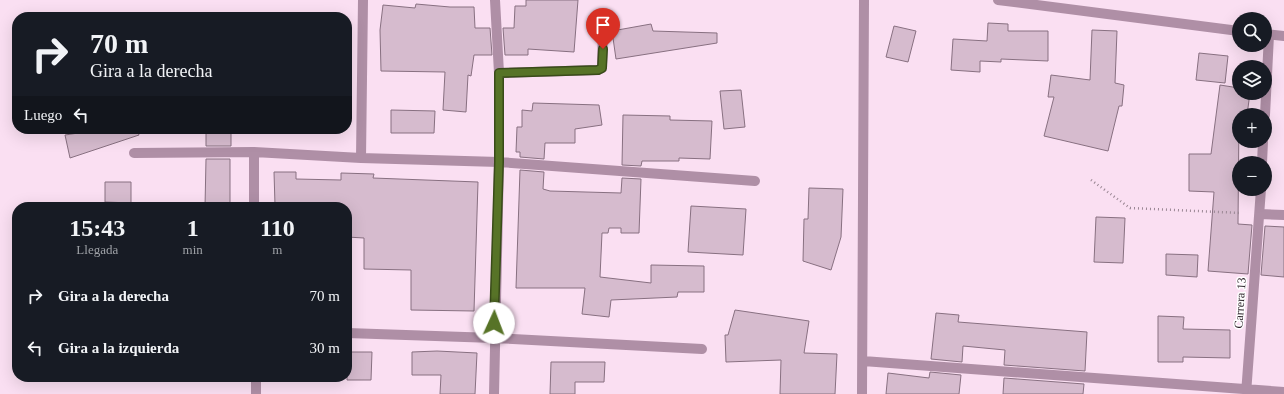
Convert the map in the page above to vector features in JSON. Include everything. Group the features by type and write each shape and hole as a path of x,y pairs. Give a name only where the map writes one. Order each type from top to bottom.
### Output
{"street":[{"path":"361,158 363,0"},
{"path":"494,394 494,338 499,162 499,73 495,0"},
{"path":"862,394 864,0"},
{"path":"998,0 1232,30"},
{"path":"499,73 598,70 602,68 603,31"},
{"path":"1272,35 1284,36"},
{"path":"1265,108 1267,52"},
{"path":"254,152 254,202"},
{"path":"134,153 254,152 361,158 499,162 755,181"},
{"name":"Carrera 13","path":"1246,392 1261,196"},
{"path":"1260,214 1284,215"},
{"path":"352,333 494,338 702,349"},
{"path":"863,361 1246,392 1284,392"},
{"path":"256,382 256,394"}],"path":[{"path":"1091,180 1130,208 1260,214"}],"building":[{"path":"526,0 578,0 574,52 528,49 528,55 505,55 503,28 514,28 515,6 526,6"},
{"path":"416,4 450,7 474,7 475,28 490,28 492,55 474,55 471,76 468,75 466,112 443,110 445,72 381,71 380,30 383,5 415,8"},
{"path":"988,23 1008,24 1008,31 1048,31 1048,61 1001,59 1001,62 980,61 980,72 951,70 953,39 987,41"},
{"path":"651,24 653,31 717,33 717,43 616,59 612,31"},
{"path":"894,26 916,31 908,62 886,57"},
{"path":"1092,30 1117,31 1115,83 1124,85 1122,106 1119,106 1108,151 1044,136 1054,97 1048,97 1051,75 1090,80"},
{"path":"1199,53 1228,56 1225,83 1196,80"},
{"path":"1220,85 1232,87 1232,100 1249,100 1248,108 1232,108 1232,148 1239,148 1239,156 1232,156 1232,196 1238,196 1238,224 1252,225 1248,274 1208,271 1214,192 1189,191 1189,154 1211,154"},
{"path":"741,90 745,127 724,129 720,91"},
{"path":"533,103 599,105 602,125 575,129 575,143 545,143 544,159 520,157 520,152 516,152 517,127 522,127 522,110 532,111"},
{"path":"391,110 435,111 434,133 391,133"},
{"path":"623,115 670,116 670,120 712,121 710,159 679,158 679,161 642,161 641,166 622,165"},
{"path":"139,134 139,135 70,158 65,135"},
{"path":"206,134 231,134 231,146 206,146"},
{"path":"206,159 230,159 230,202 205,202"},
{"path":"520,170 544,172 543,189 550,191 621,193 622,178 641,179 639,233 621,233 621,228 609,228 608,233 602,233 600,277 651,283 651,265 704,266 704,292 678,292 677,297 611,300 609,317 582,314 585,288 516,288"},
{"path":"274,172 296,172 296,179 341,180 341,173 374,174 373,178 478,182 474,311 411,310 411,270 364,269 364,238 352,237 352,202 275,202"},
{"path":"105,182 131,182 131,202 105,202"},
{"path":"809,188 843,189 841,237 831,270 803,261 804,219 808,219"},
{"path":"691,206 746,209 743,255 688,252"},
{"path":"1096,217 1125,218 1123,263 1094,262"},
{"path":"1265,226 1284,227 1284,277 1261,275"},
{"path":"1166,254 1198,255 1197,277 1166,275"},
{"path":"735,310 809,321 804,353 837,354 835,394 780,394 781,360 726,362 725,335 728,335"},
{"path":"936,313 959,315 958,322 1087,332 1085,371 1004,365 1005,350 963,346 962,362 931,359"},
{"path":"1158,316 1184,317 1183,329 1230,330 1230,358 1183,357 1183,362 1158,362"},
{"path":"437,351 477,353 475,394 440,394 441,375 412,375 412,352"},
{"path":"352,352 372,352 371,380 352,380"},
{"path":"551,362 605,362 604,382 575,382 575,394 550,394"},
{"path":"930,372 961,375 959,394 886,394 888,373 929,378"},
{"path":"1004,378 1084,384 1083,394 1003,394"}],"route":[{"path":"494,323 499,162 499,73 598,70 602,68 603,49"}]}
